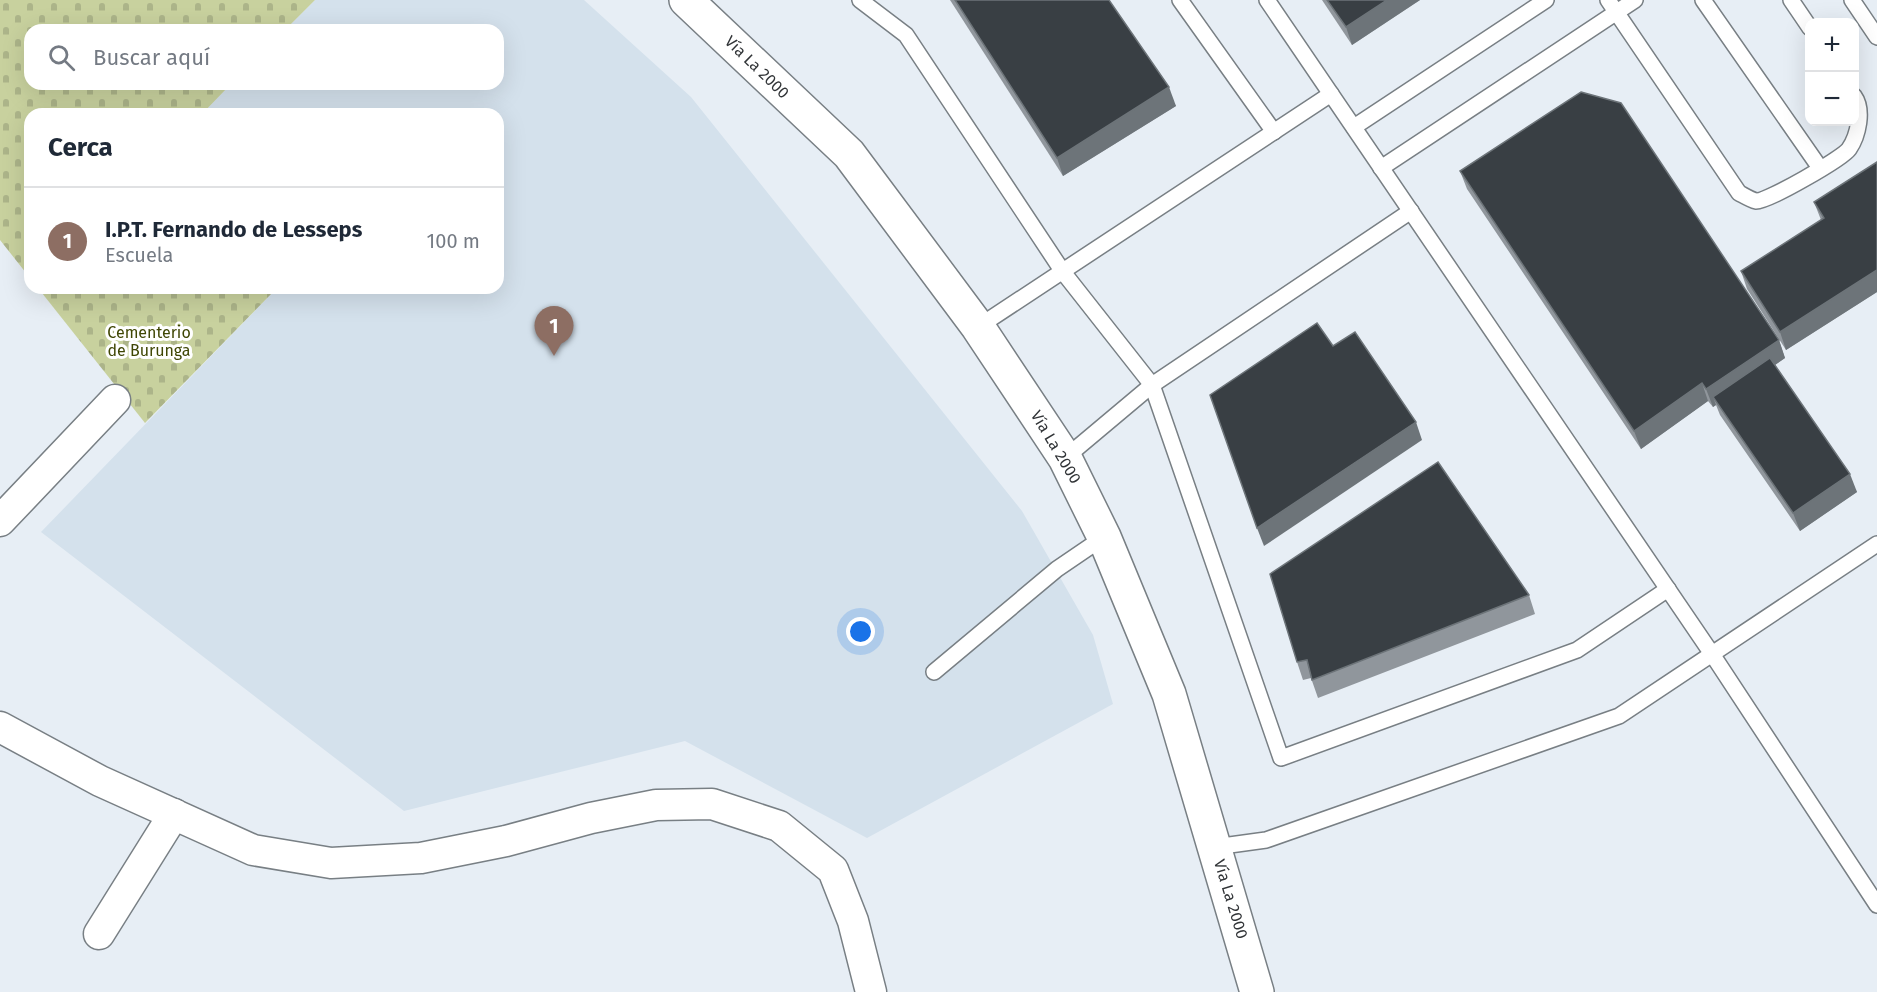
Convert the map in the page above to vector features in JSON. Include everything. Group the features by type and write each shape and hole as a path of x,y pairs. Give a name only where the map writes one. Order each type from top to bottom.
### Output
{"street":[{"name":"Vía La 2000","path":"686,0 849,154 978,327 1065,458 1104,537 1169,694 1257,992"},
{"path":"0,521 115,400"},
{"path":"0,727 100,781 254,850 331,863 421,858 656,805 712,804 778,826 833,870 853,921 870,992"},
{"path":"99,934 174,814"}],"lane":[{"path":"860,0 906,35 1063,272 1152,385 1281,758 1577,650 1668,589"},
{"path":"1180,0 1274,132"},
{"path":"1267,0 1712,654 1877,905"},
{"path":"1354,127 1546,0"},
{"path":"1381,168 1612,6 1635,0"},
{"path":"1703,0 1820,168"},
{"path":"1791,0 1805,22"},
{"path":"1852,0 1877,37"},
{"path":"1612,6 1739,193 1756,201 1777,195 1848,151 1858,126"},
{"path":"978,327 1331,94"},
{"path":"1065,458 1152,385 1411,212"},
{"path":"934,672 1057,569 1104,537"},
{"path":"1215,847 1266,840 1619,716 1877,544"}],"shaded area":[{"path":"315,0 584,0 691,97 1022,511 1093,635 1113,704 867,838 685,741 404,811 41,532 271,294 504,294 504,108 208,108 225,90 504,90 504,24 291,24"}],"green space":[{"path":"0,0 315,0 291,24 24,24 24,90 225,90 208,108 24,108 24,270 0,240"},
{"name":"Cementerio de Burunga","path":"43,294 271,294 145,423"}],"building":[{"path":"955,0 1109,0 1169,87 1057,158"},
{"path":"1327,0 1387,0 1346,27"},
{"path":"1581,92 1621,103 1779,340 1706,389 1702,383 1634,431 1460,171"},
{"path":"1877,162 1877,270 1780,332 1741,271 1824,218 1814,202"},
{"path":"1317,323 1333,346 1355,332 1416,422 1257,528 1210,395"},
{"path":"1770,358 1850,474 1793,513 1713,397"},
{"path":"1438,462 1529,595 1312,680 1307,660 1297,662 1270,574"}],"place":[{"name":"I.P.T. Fernando de Lesseps","path":"554,356"}]}
